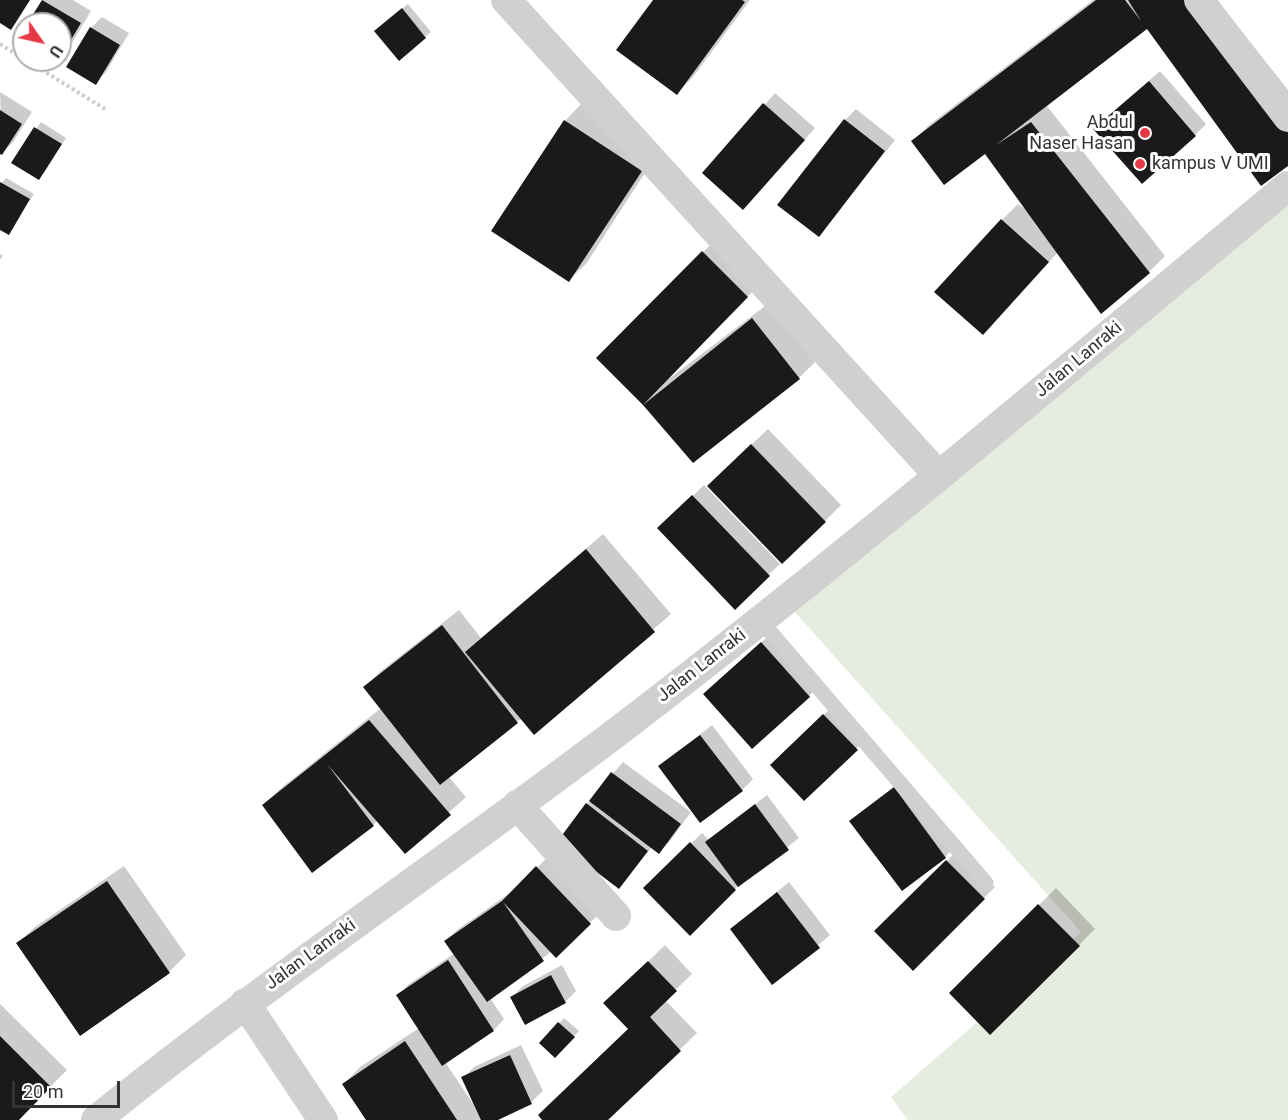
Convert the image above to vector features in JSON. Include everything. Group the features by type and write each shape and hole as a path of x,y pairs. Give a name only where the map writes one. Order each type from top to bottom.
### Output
{"street":[{"path":"506,0 939,476"},
{"path":"1199,0 1288,117"},
{"name":"Jalan Lanraki","path":"96,1120 245,1003 517,805 761,621 1288,186"},
{"path":"517,805 616,916"},
{"path":"245,1003 323,1120"}],"lane":[{"path":"761,621 986,883"}],"path":[{"path":"45,72 105,109"}],"shaded area":[{"path":"1288,185 1288,1120 908,1120 891,1097 1081,932 776,591"}],"building":[{"path":"0,0 30,0 22,12 12,12 11,30 0,23"},
{"path":"42,0 62,12 34,12"},
{"path":"653,0 742,0 745,2 677,95 616,50"},
{"path":"1096,0 1125,0 1141,21 1128,0 1188,0 1288,127 1288,166 1261,186 1147,29 996,145 1031,122 1150,273 1101,314 985,154 944,185 911,141"},
{"path":"402,8 426,38 399,61 374,31"},
{"path":"72,18 81,23 72,38"},
{"path":"90,27 120,45 96,85 72,71 72,57"},
{"name":"Abdul Naser Hasan","path":"1149,81 1196,136 1142,184 1093,129"},
{"path":"763,103 805,140 743,210 702,173"},
{"path":"0,110 22,124 2,155 0,154"},
{"path":"844,119 885,151 819,237 777,205"},
{"path":"564,120 642,171 569,282 491,231"},
{"path":"34,127 62,144 39,180 11,163"},
{"path":"0,182 30,199 9,235 0,230"},
{"path":"1001,219 1049,262 983,335 934,292"},
{"path":"702,251 748,297 643,405 596,358"},
{"path":"752,318 800,379 693,463 643,405"},
{"path":"751,444 826,522 782,564 707,486"},
{"path":"692,495 770,576 735,610 657,528"},
{"path":"586,549 655,632 534,735 465,652"},
{"path":"442,625 518,723 440,785 363,687"},
{"path":"761,642 810,697 752,749 703,694"},
{"path":"823,714 858,750 804,801 770,765"},
{"path":"369,720 451,815 405,854 327,764 374,826 312,873 262,805"},
{"path":"700,735 743,791 700,823 658,766"},
{"path":"611,772 681,824 659,854 589,801"},
{"path":"894,787 946,858 902,891 849,821"},
{"path":"586,803 648,851 619,889 557,842"},
{"path":"755,804 789,850 738,887 705,842"},
{"path":"690,842 736,890 690,936 643,888"},
{"path":"946,860 985,899 913,971 874,931"},
{"path":"536,866 591,924 556,958 503,902 544,961 487,1002 444,941 502,901"},
{"path":"107,881 170,973 80,1036 16,943"},
{"path":"777,892 820,948 772,985 730,929"},
{"path":"1038,904 1080,946 990,1035 949,993"},
{"path":"448,960 494,1031 442,1066 396,995"},
{"path":"648,961 677,991 650,1017 681,1051 608,1120 542,1120 538,1115 628,1029 603,1003"},
{"path":"551,975 566,1003 525,1025 510,997"},
{"path":"558,1022 575,1037 555,1058 539,1043"},
{"path":"0,1036 51,1087 19,1120 0,1120"},
{"path":"405,1041 457,1120 366,1120 342,1084"},
{"path":"510,1055 532,1104 498,1120 481,1120 461,1077"}],"place":[{"name":"Abdul Naser Hasan","path":"1145,133"},
{"name":"kampus V UMI","path":"1140,164"}]}
